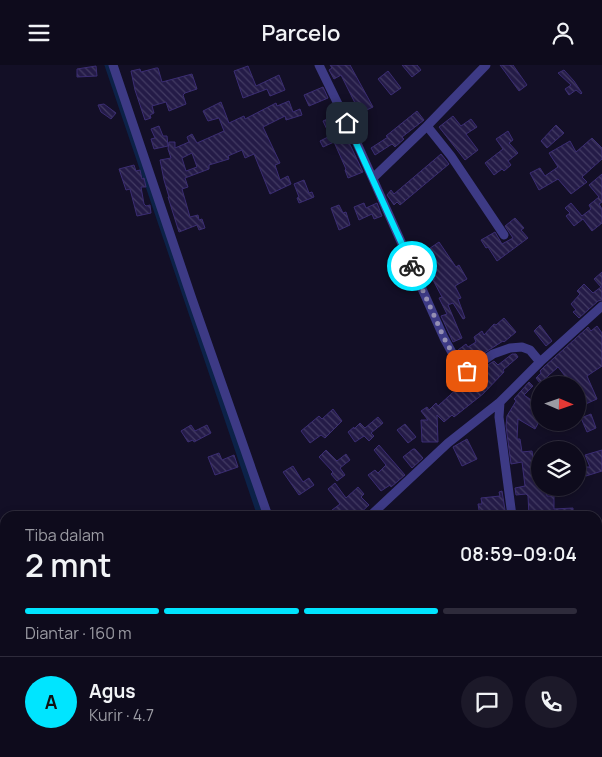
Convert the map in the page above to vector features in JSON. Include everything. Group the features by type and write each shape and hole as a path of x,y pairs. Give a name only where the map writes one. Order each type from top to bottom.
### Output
{"street":[{"path":"113,65 188,290 266,511"},
{"path":"319,65 373,178 444,338 461,369 468,371 493,354 510,348 528,349 533,352 540,362"},
{"path":"373,178 486,65"},
{"path":"427,126 451,156 504,235"},
{"path":"375,511 448,443 500,402 540,362 602,306"},
{"path":"500,402 499,417 511,511"}],"building":[{"path":"330,65 350,65 373,107 356,115 352,107 356,105 341,75 334,79 329,70 332,68"},
{"path":"402,65 417,65 421,70 412,77"},
{"path":"500,65 513,65 527,85 519,91"},
{"path":"96,66 97,76 77,77 77,69"},
{"path":"248,66 256,86 279,75 285,90 270,96 267,89 243,98 234,71"},
{"path":"158,68 162,82 192,74 197,89 183,95 186,104 169,111 166,102 152,106 154,113 150,115 151,118 145,120 131,71 140,69 141,72"},
{"path":"564,70 574,81 581,94 576,90 569,95 565,89 571,85 558,73"},
{"path":"388,71 401,88 391,95 378,79"},
{"path":"323,87 328,98 309,106 304,95"},
{"path":"289,101 293,112 300,109 302,115 286,120 285,116 263,127 280,163 275,165 280,180 288,176 291,184 270,194 254,154 245,158 242,150 228,156 229,159 209,165 209,169 185,178 188,187 182,189 190,217 198,215 199,220 202,219 205,228 199,230 197,225 179,232 168,197 160,160 171,158 168,149 169,142 175,142 175,148 189,142 187,137 192,134 197,143 224,131 219,118 208,121 203,111 221,102 229,123 244,116 245,119 276,103 277,106","holes":["192,153 197,167 186,171 182,158"]},
{"path":"104,104 116,113 111,119 101,112 98,105"},
{"path":"417,111 424,120 402,137 404,139 395,147 392,144 375,155 371,148 388,137 386,136"},
{"path":"336,115 363,172 348,178 334,142 323,147 320,141 330,136 323,121"},
{"path":"453,116 461,126 471,119 477,127 466,134 478,150 465,160 439,127"},
{"path":"556,125 564,133 547,148 541,141"},
{"path":"159,126 163,136 167,136 168,146 154,149 151,139 155,138 151,129"},
{"path":"508,131 513,140 509,143 518,153 508,161 511,165 504,171 502,169 494,175 485,163 503,149 496,139"},
{"path":"592,138 602,148 602,159 582,177 587,182 571,194 558,179 539,190 530,173 540,168 545,176 558,167 549,153 570,141 576,152"},
{"path":"441,154 449,164 400,205 397,202 394,205 387,195 391,190 394,194"},
{"path":"134,165 136,171 140,170 142,179 144,178 146,187 141,187 144,204 146,206 150,205 151,213 137,216 130,189 126,190 119,169"},
{"path":"602,174 602,202 599,204 602,209 602,223 592,231 583,219 574,226 566,216 570,213 565,208 571,203 582,216 591,209 589,205 599,197 589,185"},
{"path":"304,180 309,193 312,192 314,197 299,203 297,198 299,197 294,184"},
{"path":"364,203 366,208 377,203 382,216 374,219 372,214 359,220 354,207"},
{"path":"339,205 343,213 346,212 350,225 339,230 331,208"},
{"path":"515,218 524,228 521,230 528,238 497,261 481,240 495,232 502,244 513,238 505,226"},
{"path":"439,242 456,267 459,265 467,279 455,286 461,298 458,299 465,318 463,319 453,303 448,305 462,338 453,342 441,316 447,314 439,298 442,297 433,280 435,279 427,264 422,268 417,257"},
{"path":"602,272 602,300 598,301 579,318 573,312 576,310 571,304 580,294 577,291 584,284 593,293 601,287 594,279"},
{"path":"504,318 516,332 504,342 465,364 458,350 466,344 468,347 476,342 474,337 482,331 484,335 494,324 496,325"},
{"path":"540,325 552,341 546,346 534,331"},
{"path":"597,326 602,333 602,366 587,376 597,399 586,404 586,376 565,376 558,367 548,376 538,376 544,367 588,327 591,331"},
{"path":"512,354 516,354 518,357 503,370 504,372 483,394 454,417 452,415 444,422 437,415 438,442 422,442 421,420 428,420 421,411 427,407 429,410 436,403 438,406 471,376 494,361 498,365"},
{"path":"529,382 531,388 524,395 531,400 531,427 518,419 517,439 520,439 522,452 531,451 531,496 554,496 554,509 573,508 573,511 529,511 528,496 526,494 516,495 515,488 525,486 522,462 511,464 506,426 507,416 516,401 514,399"},
{"path":"333,409 342,421 325,438 321,435 310,443 301,431 319,416 322,419"},
{"path":"591,414 596,428 587,432 586,430 586,416"},
{"path":"378,417 383,423 371,433 374,436 369,441 364,436 355,442 348,432 360,423 365,428"},
{"path":"405,424 416,437 408,443 397,430"},
{"path":"191,425 195,431 207,425 211,433 194,442 193,440 188,442 181,431"},
{"path":"467,439 477,459 462,466 453,447"},
{"path":"379,445 405,475 391,487 390,485 381,491 368,475 375,470 378,473 386,465 374,450"},
{"path":"413,449 423,458 412,468 403,457"},
{"path":"326,450 337,461 346,454 350,460 340,468 345,475 337,481 331,474 333,472 319,457"},
{"path":"602,450 602,471 586,476 586,467 590,467 586,455"},
{"path":"219,453 222,460 234,455 238,467 215,475 208,457"},
{"path":"293,466 303,482 309,478 314,485 299,495 283,472"},
{"path":"335,483 346,498 358,487 364,494 361,497 369,505 362,511 333,511 340,504 328,489"},
{"path":"502,491 505,511 479,511 478,504 482,504 481,498 500,496 499,492"}],"waterway":[{"path":"108,65 259,511"}],"way so far":[{"path":"412,266 444,338 461,369 467,371"}],"route":[{"path":"347,123 412,266"}]}
